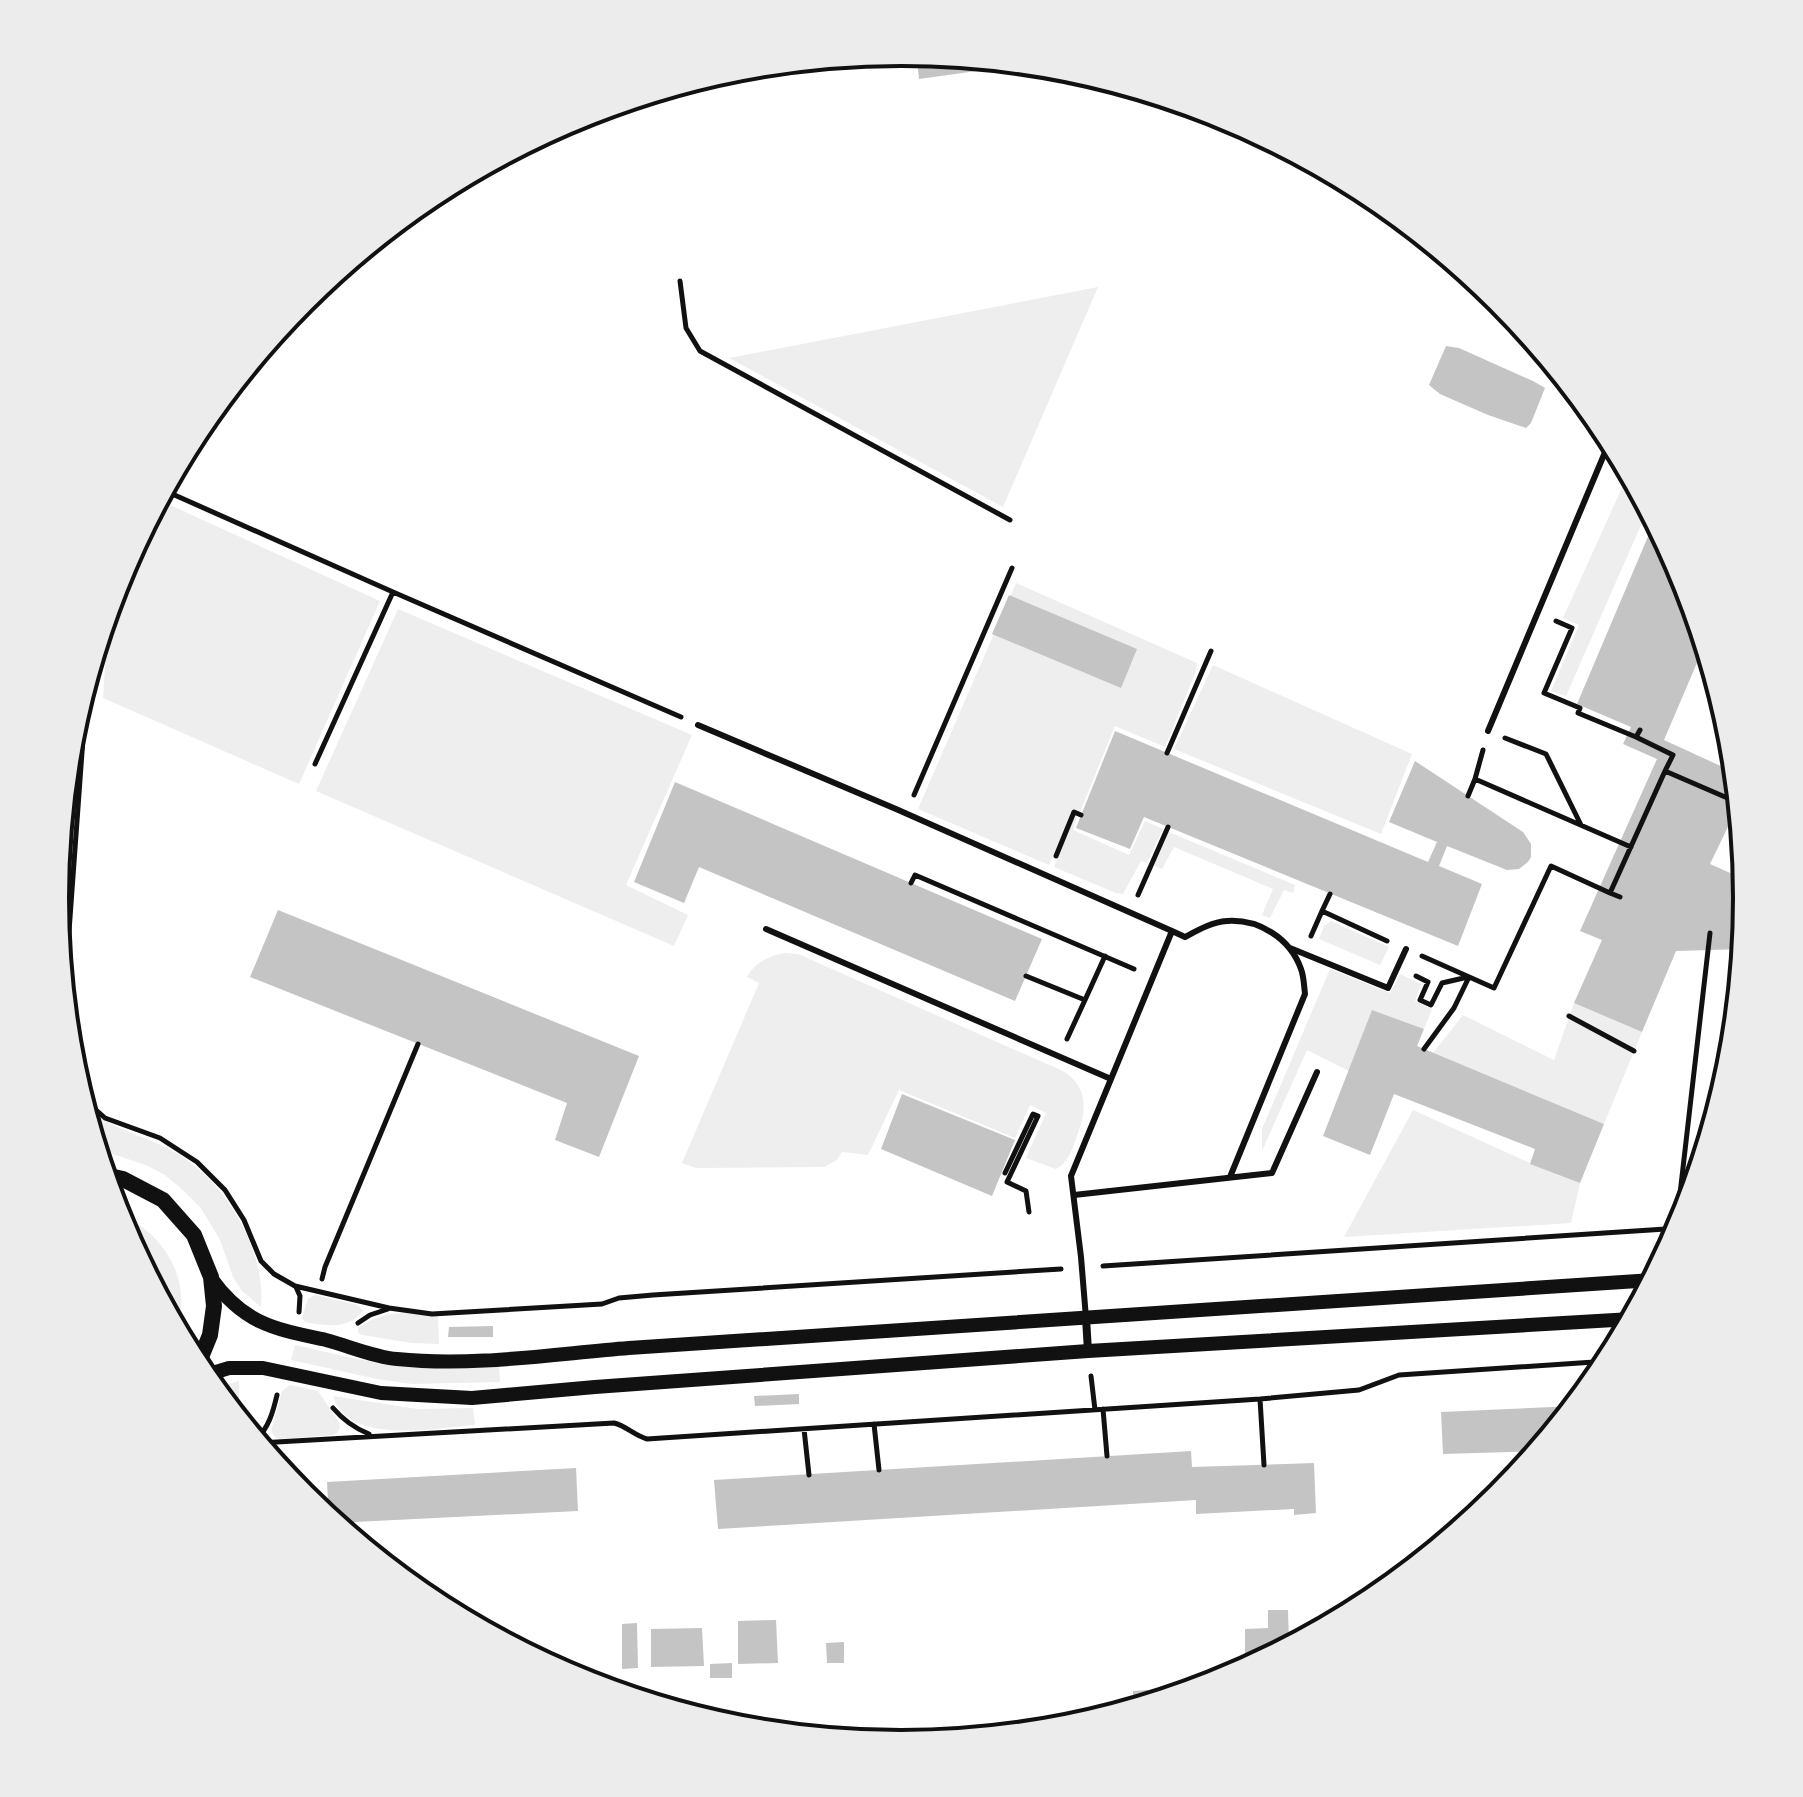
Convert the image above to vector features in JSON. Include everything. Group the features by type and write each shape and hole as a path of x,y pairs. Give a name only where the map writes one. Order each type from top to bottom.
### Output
{"main road":[{"path":"117,1178 163,1200 194,1235 211,1277 214,1306 210,1335 203,1352"}],"street":[{"path":"211,1277 225,1297 240,1310 273,1328 394,1359 465,1361 1641,1281"},
{"path":"1086,1318 1088,1351"},
{"path":"217,1372 229,1368 263,1368 381,1393 472,1398 1088,1351 1619,1320"}],"lane":[{"path":"1488,731 1605,453"},
{"path":"698,725 1185,937 1201,928 1225,921 1249,922 1272,931 1290,948 1302,970 1305,994 1230,1177"},
{"path":"766,929 1111,1079"},
{"path":"1086,1318 1071,1176 1172,931"},
{"path":"1290,948 1388,988 1406,949"},
{"path":"1074,1195 1272,1173 1317,1072"}],"path":[{"path":"680,281 686,328 700,351 1010,520"},
{"path":"174,495 698,725"},
{"path":"906,813 1012,568"},
{"path":"315,764 393,592"},
{"path":"1538,613 1572,628 1544,693 1580,708 1578,713 1673,755 1610,893"},
{"path":"1167,753 1211,651"},
{"path":"1636,737 1640,730"},
{"path":"1468,796 1488,731 1546,754 1581,825"},
{"path":"70,920 82,756"},
{"path":"1665,771 1728,798"},
{"path":"1475,779 1631,847"},
{"path":"1047,876 1074,812 1081,815"},
{"path":"1130,913 1168,827"},
{"path":"1330,894 1322,911 1494,988 1551,866 1620,897"},
{"path":"911,883 915,875 1153,977"},
{"path":"1680,1192 1710,933"},
{"path":"1058,1056 1105,956"},
{"path":"1398,968 1428,982 1420,1000 1431,1005 1442,983 1469,977"},
{"path":"1026,976 1085,1000"},
{"path":"1424,1049 1454,1008 1469,977"},
{"path":"1569,1016 1634,1051"},
{"path":"322,1279 418,1044"},
{"path":"96,1110 105,1118 160,1138 197,1162 225,1190 244,1220 261,1261 274,1274 295,1286 389,1308 432,1314 602,1304 619,1298 653,1295 1665,1229"},
{"path":"1006,1173 1038,1116 1033,1114 1006,1173 1007,1182 1026,1191 1029,1212"},
{"path":"1088,1351 1095,1410"},
{"path":"272,1442 614,1423 647,1439 1260,1399 1359,1390 1399,1375 1593,1362"},
{"path":"1260,1399 1264,1465"},
{"path":"1103,1409 1107,1456"},
{"path":"874,1424 879,1470"},
{"path":"804,1429 809,1475"}],"shaded area":[{"path":"1098,287 1003,507 729,358"},
{"path":"1623,484 1643,521 1566,696 1551,691 1579,625 1563,618"},
{"path":"169,504 380,601 299,784 103,698 106,654 113,631 132,580"},
{"path":"1016,583 1197,663 1165,747 1115,726 1080,812 1073,810 1049,865 918,809"},
{"path":"398,609 692,735 626,885 688,915 674,946 316,791"},
{"path":"1213,665 1412,754 1381,834 1174,749"},
{"path":"1075,816 1073,830 1129,855 1145,821 1163,829 1147,863 1141,861 1123,894 1054,867"},
{"path":"1169,832 1295,885 1293,893 1284,890 1270,918 1262,915 1273,889 1174,847 1162,869 1154,866"},
{"path":"1331,921 1389,947 1380,965 1319,939 1324,926"},
{"path":"785,953 798,954 1070,1077 1082,1093 1084,1103 1076,1139 1066,1160 1056,1169 1026,1158 1046,1113 1030,1105 1015,1138 899,1090 868,1155 842,1152 837,1160 824,1167 696,1168 682,1163 759,983 747,977 763,960"},
{"path":"1330,969 1390,993 1400,974 1421,984 1415,1001 1432,1009 1424,1029 1372,1010 1349,1071 1307,1050 1262,1151 1262,1129"},
{"path":"1574,1003 1642,1032 1604,1124 1433,1053 1463,1015 1554,1060"},
{"path":"1413,1110 1580,1183 1571,1223 1344,1237"},
{"path":"97,1115 169,1149 207,1177 223,1195 248,1238 261,1284 261,1307 242,1291 233,1277 220,1240 200,1207 165,1175 108,1151"},
{"path":"134,1220 148,1231 170,1259 181,1292 180,1314"},
{"path":"315,1295 358,1305 363,1311 343,1324 305,1322 302,1317 308,1299"},
{"path":"402,1313 438,1316 439,1344 412,1343 358,1333 358,1328 374,1319"},
{"path":"295,1345 397,1366 499,1366 500,1382 412,1384 377,1379 291,1360"},
{"path":"239,1381 239,1402 226,1385"},
{"path":"290,1385 318,1391 339,1422 337,1433 276,1438 272,1428 282,1391"},
{"path":"333,1396 418,1409 473,1408 475,1425 417,1430 374,1428 356,1422 342,1412"}],"building":[{"path":"918,67 981,70 919,79"},
{"path":"1446,346 1459,348 1545,388 1531,423 1526,428 1488,415 1440,394 1429,385"},
{"path":"1649,533 1671,580 1699,659 1664,740 1723,767 1730,823 1710,864 1733,874 1734,898 1732,949 1676,951 1642,1032 1574,1003 1602,940 1580,931 1657,759 1623,744 1631,727 1577,704"},
{"path":"1009,595 1137,649 1121,688 992,634"},
{"path":"1115,731 1428,862 1437,842 1389,822 1415,761 1523,832 1531,844 1531,857 1519,869 1507,870 1447,846 1439,866 1482,884 1458,946 1144,817 1130,849 1076,828"},
{"path":"675,782 1042,939 1015,1001 699,867 684,903 634,882"},
{"path":"278,910 639,1056 599,1157 555,1140 567,1103 250,977"},
{"path":"1372,1010 1424,1029 1417,1046 1604,1124 1580,1183 1530,1164 1535,1149 1394,1094 1370,1155 1323,1136"},
{"path":"902,1094 1015,1140 992,1196 881,1149"},
{"path":"493,1326 493,1337 448,1337 449,1327"},
{"path":"799,1394 799,1404 755,1406 754,1396"},
{"path":"1561,1407 1523,1451 1443,1454 1441,1412"},
{"path":"1191,1451 1192,1467 1314,1463 1316,1513 1294,1515 1294,1509 1196,1514 1196,1500 718,1529 714,1480"},
{"path":"576,1468 578,1511 351,1522 328,1501 327,1482"},
{"path":"1268,1610 1288,1610 1289,1635 1245,1656 1245,1629 1268,1628"},
{"path":"776,1620 778,1663 738,1664 738,1621"},
{"path":"637,1623 638,1668 622,1669 622,1624"},
{"path":"702,1628 704,1666 651,1667 651,1629"},
{"path":"844,1642 844,1663 827,1663 826,1643"},
{"path":"732,1663 732,1678 710,1678 710,1664"},
{"path":"1148,1690 1148,1693 1133,1698 1133,1691"}]}
